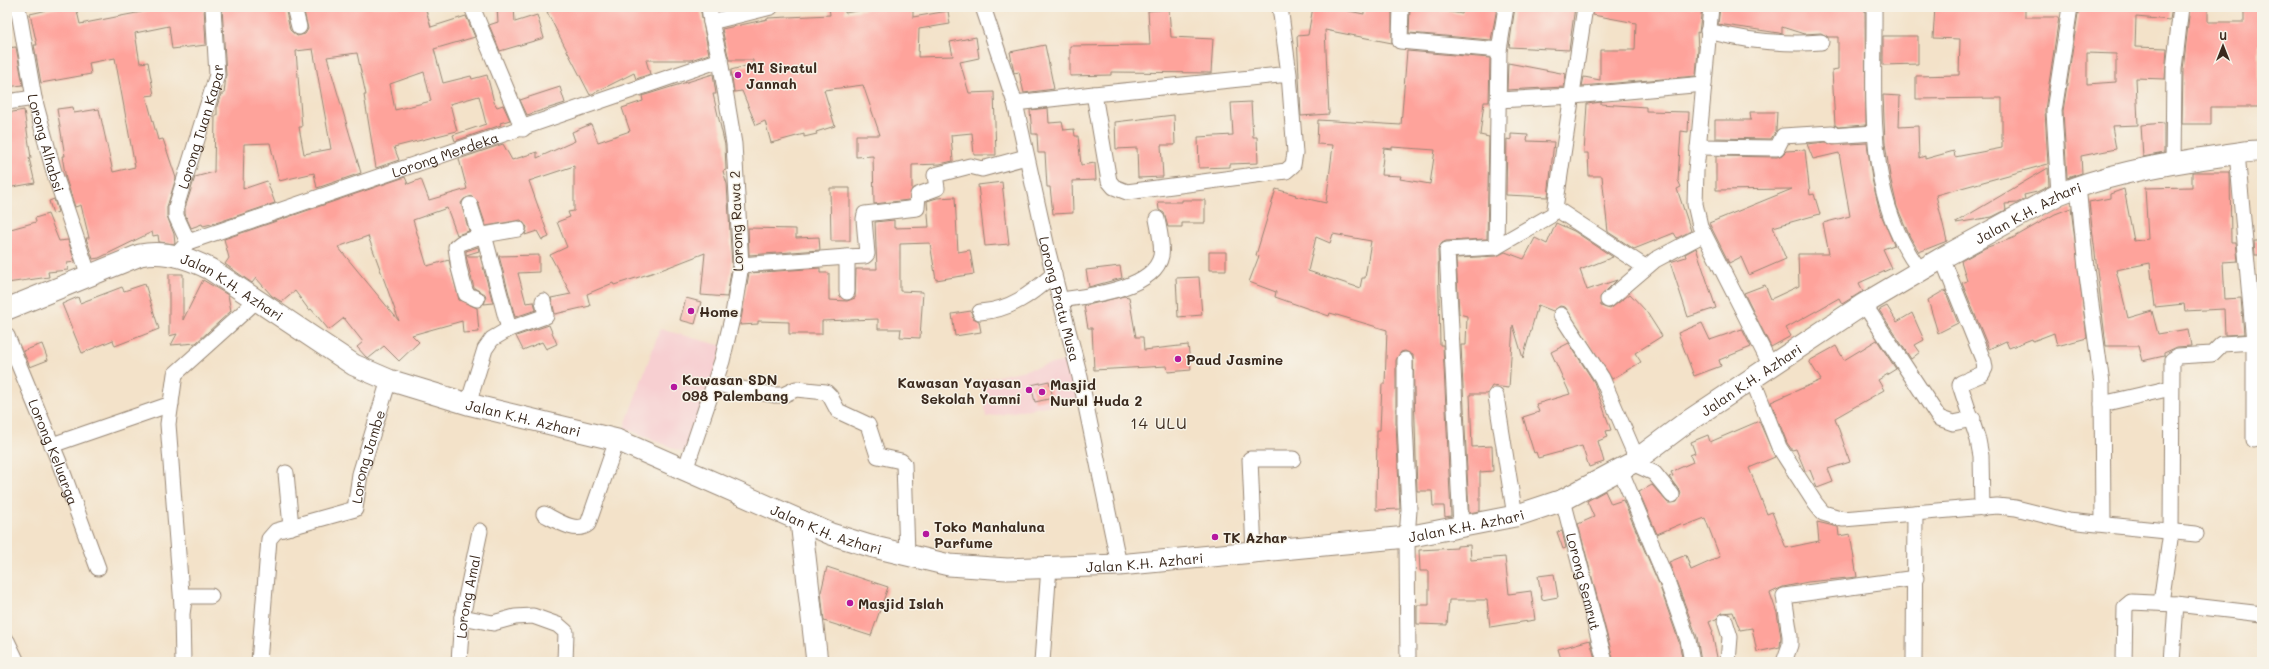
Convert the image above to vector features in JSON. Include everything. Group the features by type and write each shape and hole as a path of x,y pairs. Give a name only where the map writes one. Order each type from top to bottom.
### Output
{"street":[{"name":"Lorong Alhabsi","path":"18,7 34,98 54,172 90,276"},
{"name":"Lorong Tuan Kapar","path":"168,251 176,216 176,207 217,76 213,7"},
{"path":"294,7 299,27"},
{"path":"472,7 523,129"},
{"name":"Lorong Rawa 2","path":"685,470 716,384 733,314 741,264 734,144 720,60 709,7"},
{"path":"711,22 770,7"},
{"name":"Lorong Pratu Musa","path":"983,7 1015,103 1026,157 1080,377 1119,566"},
{"path":"1094,94 1109,181 1114,186 1127,192 1286,171 1293,165 1295,153 1289,74 1280,7"},
{"path":"1401,7 1400,41 1499,50"},
{"path":"1496,247 1499,50 1506,7"},
{"path":"1585,7 1556,208 1650,264"},
{"path":"1711,7 1698,147 1695,204 1704,234 1771,366"},
{"path":"1874,7 1874,133 1880,182 1888,208 1904,246 1920,270"},
{"path":"2070,7 2054,111 2102,404 2103,524"},
{"path":"2173,164 2174,69 2181,7"},
{"path":"1708,31 1762,42 1794,44 1821,42"},
{"name":"Lorong Merdeka","path":"168,251 720,60"},
{"path":"1015,103 1289,74"},
{"path":"1498,100 1572,96 1704,84"},
{"path":"7,102 34,98"},
{"path":"1698,147 1777,148 1783,136 1832,133 1832,136 1874,133"},
{"name":"Jalan K.H. Azhari","path":"168,251 198,262 210,269 338,356 354,365 389,380 468,404 617,440 801,521 870,546 950,565 1007,569 1119,566 1407,537 1515,516 1563,500 1630,464 1684,424 1864,304 1920,270 2068,190 2173,164 2237,153 2262,151"},
{"path":"2237,153 2254,342 2254,440"},
{"path":"741,264 865,256 867,254 864,219 865,214 917,208 918,195 937,188 935,175 970,166 982,169 1026,157"},
{"path":"470,205 482,236 509,329"},
{"path":"1461,527 1447,250 1496,247 1550,216"},
{"path":"1061,300 1118,289 1139,281 1151,271 1158,263 1161,255 1157,219"},
{"path":"477,299 466,294 456,250 457,245 482,236 518,229"},
{"path":"1608,300 1650,264 1704,234"},
{"path":"7,310 90,276 168,251"},
{"path":"847,257 847,292"},
{"path":"1942,258 1984,362 1985,368 1982,374 1961,383 1960,385 1973,419 1981,456 1982,508"},
{"path":"980,312 1003,309 1022,299 1054,274"},
{"path":"182,662 182,606 168,424 175,374 256,301"},
{"path":"468,404 485,349 492,339 509,329 546,316 543,301"},
{"path":"1864,304 1939,418 1953,423 1973,419"},
{"path":"1561,315 1602,378 1667,581 1688,640 1692,662"},
{"name":"Lorong Keluarga","path":"7,336 52,444 98,568"},
{"path":"2161,603 2171,532 2171,388 2174,358 2212,354 2222,344 2254,342"},
{"path":"1406,360 1405,423 1409,510 1407,537 1408,662"},
{"path":"1752,378 1779,446 1823,514 1843,519 1982,508 2016,508 2068,521 2196,534"},
{"name":"Lorong Jambe","path":"259,662 269,539 276,531 355,509 358,502 360,474 389,380"},
{"path":"716,384 774,395 783,395 796,389 826,392 830,396 838,411 868,425 878,456 901,461 904,464 907,554"},
{"path":"2102,404 2171,388"},
{"path":"1496,396 1515,516"},
{"path":"52,444 171,404"},
{"path":"544,514 574,528 581,528 588,524 617,440"},
{"path":"1254,552 1250,459 1293,459"},
{"path":"1630,464 1654,473 1672,495"},
{"path":"286,473 291,527"},
{"name":"Lorong Semrut","path":"1563,500 1605,662"},
{"path":"1914,662 1916,578 1915,513"},
{"path":"801,521 817,662"},
{"name":"Lorong Amal","path":"459,662 462,617 480,531"},
{"path":"1042,662 1050,567"},
{"path":"1784,662 1790,646 1790,636 1784,596 1916,578"},
{"path":"182,606 184,600 190,596 210,596"},
{"path":"2124,662 2125,607 2127,604 2135,601 2262,614"},
{"path":"2172,662 2176,604"},
{"path":"462,617 493,623 526,615 552,622 564,628 566,632 565,662"},
{"path":"1725,621 1730,637 1728,662"},
{"path":"7,641 17,662"}],"shaded area":[{"name":"Kawasan SDN 098 Palembang","path":"660,329 723,346 688,454 624,428"},
{"name":"Kawasan Yayasan Sekolah Yamni","path":"1069,360 1079,400 986,417 981,380"}],"building":[{"path":"61,7 76,7 80,24 167,7 204,7 206,45 172,49 169,26 135,33 140,63 148,62 154,95 146,96 158,140 163,139 176,178 167,207 167,216 174,234 175,244 159,242 158,235 153,236 152,232 99,258 93,259 86,238 89,238 81,205 75,207 66,179 62,156 65,156 57,109 73,107 74,113 99,109 113,172 135,167 115,58 89,63 91,74 41,83 34,45 37,45 30,14"},
{"path":"222,7 285,7 290,30 297,36 305,34 308,29 303,7 425,7 431,27 466,16 475,37 434,49 443,83 471,76 472,79 487,75 494,102 497,107 503,105 510,120 500,123 501,125 455,141 453,135 486,124 479,96 450,104 457,131 394,147 399,160 376,168 364,95 366,95 357,53 327,57 361,173 317,188 314,173 279,181 270,143 244,144 243,189 267,181 275,203 219,222 203,226 202,224 191,228 185,214 185,208 195,177 214,172 215,115 217,115 217,106 221,94 224,94 226,75","holes":["313,49 331,149 304,154 299,127 302,127 296,51","424,72 431,101 395,110 390,84"]},
{"path":"497,7 514,7 515,22 537,15 544,38 500,51 489,25 498,22"},
{"path":"551,7 700,7 709,54 691,60 646,60 650,74 636,79 634,73 590,95 547,12 552,10"},
{"path":"829,7 845,7 845,13 879,7 913,9 913,17 948,11 950,24 919,29 918,57 953,56 950,42 976,37 979,58 960,62 969,93 994,92 996,155 974,155 972,133 951,135 953,161 940,164 912,165 912,189 909,200 874,204 873,156 856,157 856,135 880,135 863,85 824,90 835,126 816,132 817,134 804,137 804,134 771,143 765,121 756,125 742,91 734,92 731,70 753,64 753,60 729,60 722,29 768,18 830,15"},
{"path":"1313,7 1329,7 1364,14 1364,7 1392,7 1392,43 1325,30 1329,114 1301,116 1297,36 1308,35"},
{"path":"1410,7 1422,7 1462,14 1463,7 1497,8 1491,40 1409,33"},
{"path":"1515,7 1575,7 1569,50 1509,47"},
{"path":"1594,7 1702,7 1699,33 1697,32 1698,49 1696,76 1582,86 1584,77 1600,80 1600,50 1635,50 1636,23 1593,15"},
{"path":"1720,7 1865,7 1866,125 1838,127 1835,125 1832,70 1838,69 1838,37 1828,37 1821,33 1804,34 1782,27 1782,34 1718,24"},
{"path":"1935,7 2025,7 2025,17 2059,17 2045,110 2048,164 1936,195 1947,241 1919,252 1910,237 1897,207 1885,143 1883,95 1900,96 1899,127 1918,126 1919,158 1925,156 1925,159 1954,151 1955,157 2002,148 2002,98 1916,99 1916,76 1959,75 1960,39 1933,38"},
{"path":"2079,7 2172,7 2170,20 2136,17 2135,47 2167,48 2165,79 2136,78 2138,125 2112,126 2116,149 2081,156 2082,173 2067,178 2063,111","holes":["2087,53 2116,54 2116,82 2087,84"]},
{"path":"2190,7 2208,7 2208,22 2244,22 2244,9 2262,9 2262,44 2259,44 2259,107 2211,107 2211,124 2182,124 2183,70"},
{"path":"1169,9 1171,37 1213,39 1211,73 1111,72 1111,75 1070,76 1070,46 1150,45 1148,11"},
{"path":"1883,36 1918,36 1918,64 1883,65"},
{"path":"1045,45 1054,89 1024,93 1019,72 1014,73 1010,52"},
{"path":"16,47 23,85 7,87 7,48"},
{"path":"1407,51 1490,58 1489,102 1484,102 1480,135 1489,137 1487,239 1446,241 1442,243 1438,250 1440,345 1443,345 1451,516 1445,517 1444,506 1433,506 1432,491 1417,491 1413,355 1405,351 1401,352 1396,360 1396,423 1400,509 1376,510 1377,430 1380,430 1382,384 1385,384 1387,330 1330,313 1329,316 1275,297 1276,292 1249,282 1259,256 1256,255 1276,189 1296,195 1295,196 1326,203 1333,145 1317,144 1318,120 1401,125","holes":["1392,147 1435,150 1430,184 1400,179 1401,176 1381,175 1384,148 1392,149","1333,234 1371,241 1365,278 1362,278 1360,288 1308,271 1316,237 1330,243"]},
{"path":"1508,63 1566,74 1564,87 1507,90"},
{"path":"713,74 716,94 713,94 725,145 726,170 723,171 727,184 732,265 727,297 701,295 705,253 661,270 614,285 613,283 587,294 590,306 555,314 551,298 571,294 550,255 567,247 557,222 570,217 568,212 574,211 574,166 529,181 549,237 542,240 537,231 525,235 527,227 521,220 486,226 478,202 472,196 464,199 461,203 469,231 457,235 447,208 413,220 427,266 449,260 459,300 477,308 479,332 463,333 462,321 412,335 419,342 399,361 384,346 369,358 366,357 357,347 363,342 344,318 329,330 311,309 309,310 295,291 282,302 272,296 256,278 252,283 225,264 229,258 224,239 405,177 408,184 421,179 429,200 467,189 459,159 503,144 512,160 537,152 537,158 575,141 572,132 591,124 598,142 630,131 622,108 643,101 642,96","holes":["368,236 399,321 338,247"]},
{"path":"560,87 565,103 527,115 520,100"},
{"path":"1251,102 1253,137 1257,137 1258,163 1230,164 1230,167 1199,168 1198,137 1233,135 1231,103"},
{"path":"1601,102 1601,104 1646,107 1646,111 1689,112 1688,132 1681,131 1678,180 1681,187 1677,189 1691,231 1677,238 1674,233 1634,249 1608,232 1602,176 1589,176 1588,153 1584,153 1587,104"},
{"path":"1048,108 1049,123 1062,122 1064,130 1074,129 1075,136 1078,136 1081,165 1095,163 1096,180 1072,181 1073,213 1053,214 1050,187 1047,187 1045,153 1038,153 1037,134 1032,134 1030,110"},
{"path":"24,110 31,158 29,158 35,183 7,188 7,113"},
{"path":"1750,112 1777,112 1776,131 1771,139 1715,138 1715,120 1751,120"},
{"path":"1174,115 1175,145 1161,145 1163,177 1138,178 1137,148 1116,149 1115,122"},
{"path":"2164,123 2164,153 2143,157 2141,125"},
{"path":"1511,134 1528,135 1527,141 1554,142 1548,197 1506,195 1507,139 1511,140"},
{"path":"1826,142 1833,145 1867,143 1872,179 1880,212 1894,245 1883,249 1892,268 1859,283 1863,291 1842,304 1839,298 1786,328 1791,336 1771,347 1744,293 1765,285 1771,299 1799,286 1798,254 1829,254 1823,223 1850,216 1839,153 1813,159 1807,144"},
{"path":"1805,150 1810,195 1814,194 1820,214 1773,227 1786,259 1749,275 1741,257 1729,263 1709,223 1792,189 1716,190 1716,156 1777,157 1786,151"},
{"path":"2048,168 2049,186 2037,192 2024,195 2025,199 2017,203 2005,204 2006,210 1992,217 1956,223 1956,222"},
{"path":"2192,172 2230,172 2231,242 2236,242 2238,261 2223,262 2225,299 2241,298 2244,334 2225,335 2224,309 2185,311 2184,304 2155,307 2150,263 2116,270 2128,318 2152,311 2158,334 2188,329 2191,346 2177,347 2164,353 2164,356 2142,361 2138,346 2106,346 2089,202 2110,198 2110,194 2124,189 2134,241 2148,239 2145,188 2192,187"},
{"path":"1002,182 1009,244 985,246 978,185"},
{"path":"830,188 850,188 850,241 831,241"},
{"path":"955,197 958,252 970,250 974,274 936,280 930,243 900,244 900,291 923,292 920,338 900,337 901,329 878,329 878,319 822,321 822,334 789,334 789,322 758,321 758,324 740,325 749,273 820,268 820,273 829,273 829,300 847,301 855,298 856,269 877,269 875,222 894,220 894,228 929,227 927,201 937,198"},
{"path":"54,199 58,212 53,214 49,201"},
{"path":"1182,200 1205,200 1205,223 1182,223 1182,227 1168,227 1164,213 1159,210 1158,202 1182,202"},
{"path":"2071,208 2087,338 2057,346 2054,333 2033,341 2032,339 2009,348 2006,341 1989,349 1962,283 1967,281 1961,261 1985,248 2013,238 2055,214"},
{"path":"48,214 59,241 68,240 75,262 67,263 68,270 48,272 49,277 7,283 7,230 36,222 35,218"},
{"path":"1556,223 1574,231 1613,257 1580,270 1587,290 1617,280 1600,297 1601,306 1610,309 1630,294 1646,311 1662,336 1635,353 1641,362 1612,379 1565,307 1560,306 1553,311 1538,305 1523,358 1513,325 1509,388 1492,386 1487,394 1470,394 1472,447 1492,446 1493,471 1480,472 1480,511 1469,513 1461,345 1466,345 1467,316 1459,314 1456,258 1497,256 1505,252 1524,259 1535,238 1547,244"},
{"path":"748,228 796,229 796,238 819,237 820,250 749,255"},
{"path":"2254,241 2262,241 2262,255 2255,255"},
{"path":"478,247 479,251 466,255 466,251"},
{"path":"1696,248 1716,308 1688,317 1670,262 1686,257 1685,254"},
{"path":"1209,252 1226,252 1226,270 1209,270"},
{"path":"539,255 539,272 518,273 526,303 534,302 536,310 515,317 499,256"},
{"path":"466,256 480,256 493,303 484,304 486,299 485,294 474,288"},
{"path":"1120,266 1122,278 1089,287 1086,270"},
{"path":"169,274 183,274 183,320 203,280 228,295 231,311 196,343 171,345 177,334 169,336"},
{"path":"1199,277 1202,315 1178,317 1176,278"},
{"path":"145,284 159,329 115,346 113,340 82,353 62,304 78,297 80,303 122,287 124,291"},
{"path":"1945,290 1958,323 1938,333 1928,300"},
{"path":"1124,296 1129,297 1136,337 1143,337 1144,350 1188,345 1191,370 1168,372 1167,366 1094,370 1092,328 1088,328 1084,306"},
{"name":"Home","path":"686,298 701,302 695,324 680,320"},
{"path":"1887,306 1897,322 1912,313 1924,340 1915,345 1920,352 1911,359 1879,310"},
{"path":"971,311 973,318 979,321 981,332 955,336 952,314"},
{"path":"1702,323 1710,340 1742,329 1751,347 1719,360 1721,366 1694,376 1678,333"},
{"path":"549,325 557,344 546,349 542,342 523,350 516,336"},
{"path":"1877,340 1896,369 1878,380 1884,390 1835,418 1850,462 1828,469 1833,482 1817,488 1810,470 1805,471 1796,449 1792,450 1787,443 1771,402 1821,380 1809,361 1836,346 1844,360"},
{"path":"1569,343 1594,382 1611,430 1606,431 1608,437 1598,441 1604,462 1589,467 1582,446 1538,458 1536,452 1534,453 1523,417 1539,412 1536,404 1570,394 1551,352"},
{"path":"42,344 48,360 30,367 23,351"},
{"name":"Masjid Nurul Huda 2","path":"1049,381 1053,398 1035,402 1031,385"},
{"path":"1759,421 1775,457 1749,468 1767,514 1772,512 1786,548 1819,541 1817,522 1838,527 1839,536 1850,534 1857,577 1808,582 1783,587 1770,593 1777,613 1781,637 1780,647 1757,652 1752,628 1740,630 1733,612 1722,613 1716,619 1709,622 1713,632 1718,662 1701,662 1697,637 1669,562 1686,555 1691,570 1720,557 1705,518 1684,526 1683,523 1657,534 1639,492 1652,485 1668,503 1677,502 1681,493 1669,477 1673,476 1671,472 1693,462 1690,455 1695,453 1691,442 1708,435 1710,442"},
{"path":"1605,491 1611,504 1623,500 1659,584 1679,642 1683,662 1614,662 1578,524 1594,517 1587,501"},
{"path":"1562,531 1566,548 1563,549 1557,532"},
{"path":"1470,545 1471,560 1505,557 1509,594 1531,591 1535,620 1490,627 1487,600 1449,600 1447,625 1417,624 1417,605 1429,605 1429,571 1420,571 1419,550 1457,548 1457,546"},
{"name":"Masjid Islah","path":"827,567 888,587 871,636 824,621 821,592"},
{"path":"1554,574 1558,597 1542,600 1538,576"},
{"path":"1590,640 1595,659 1583,662 1562,662 1558,649"}],"place":[{"name":"MI Siratul Jannah","path":"738,75"},
{"name":"Home","path":"691,311"},
{"name":"Paud Jasmine","path":"1178,359"},
{"name":"Kawasan SDN 098 Palembang","path":"674,387"},
{"name":"Kawasan Yayasan Sekolah Yamni","path":"1029,390"},
{"name":"Masjid Nurul Huda 2","path":"1042,392"},
{"name":"Toko Manhaluna Parfume","path":"926,534"},
{"name":"TK Azhar","path":"1215,537"},
{"name":"Masjid Islah","path":"850,603"}],"district":[{"name":"14 ULU","path":"1159,422"}]}
